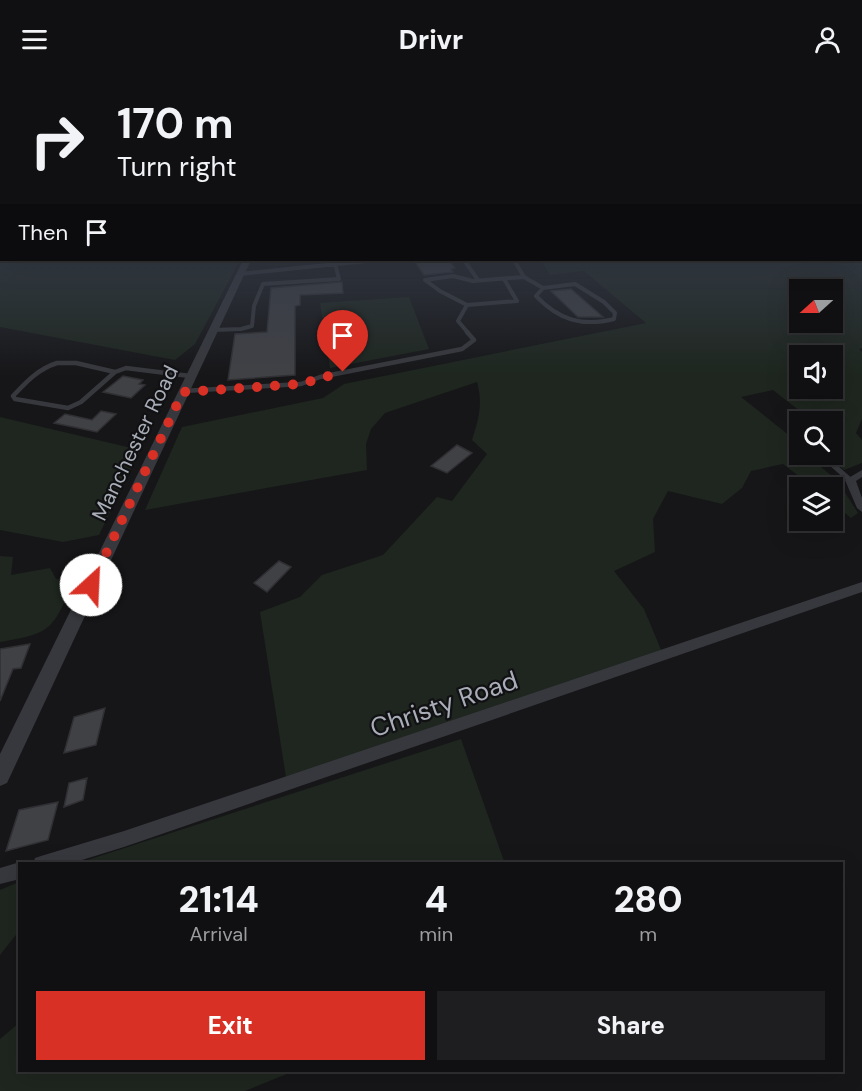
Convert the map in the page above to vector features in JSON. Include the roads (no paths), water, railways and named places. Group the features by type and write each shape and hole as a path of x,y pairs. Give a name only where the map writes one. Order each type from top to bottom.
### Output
{"street":[{"name":"Manchester Road","path":"0,776 236,281"},
{"path":"862,473 850,480 862,508"},
{"name":"Christy Road","path":"48,862 147,832 862,587"},
{"path":"0,876 18,871"}],"lane":[{"path":"213,330 241,329 252,326 254,306 263,284 304,281"},
{"path":"425,281 436,292 457,299 466,305 517,301 505,281"},
{"path":"531,281 543,288 575,284 604,302 615,313 614,319 587,325 559,318 536,297 543,288"},
{"path":"183,392 301,384 320,377 462,349 474,340 458,321 466,305"},
{"path":"116,372 81,402 68,408 15,399 13,396 28,379 53,364 63,361 116,372 132,369 190,376"},
{"path":"833,465 850,480"}]}
